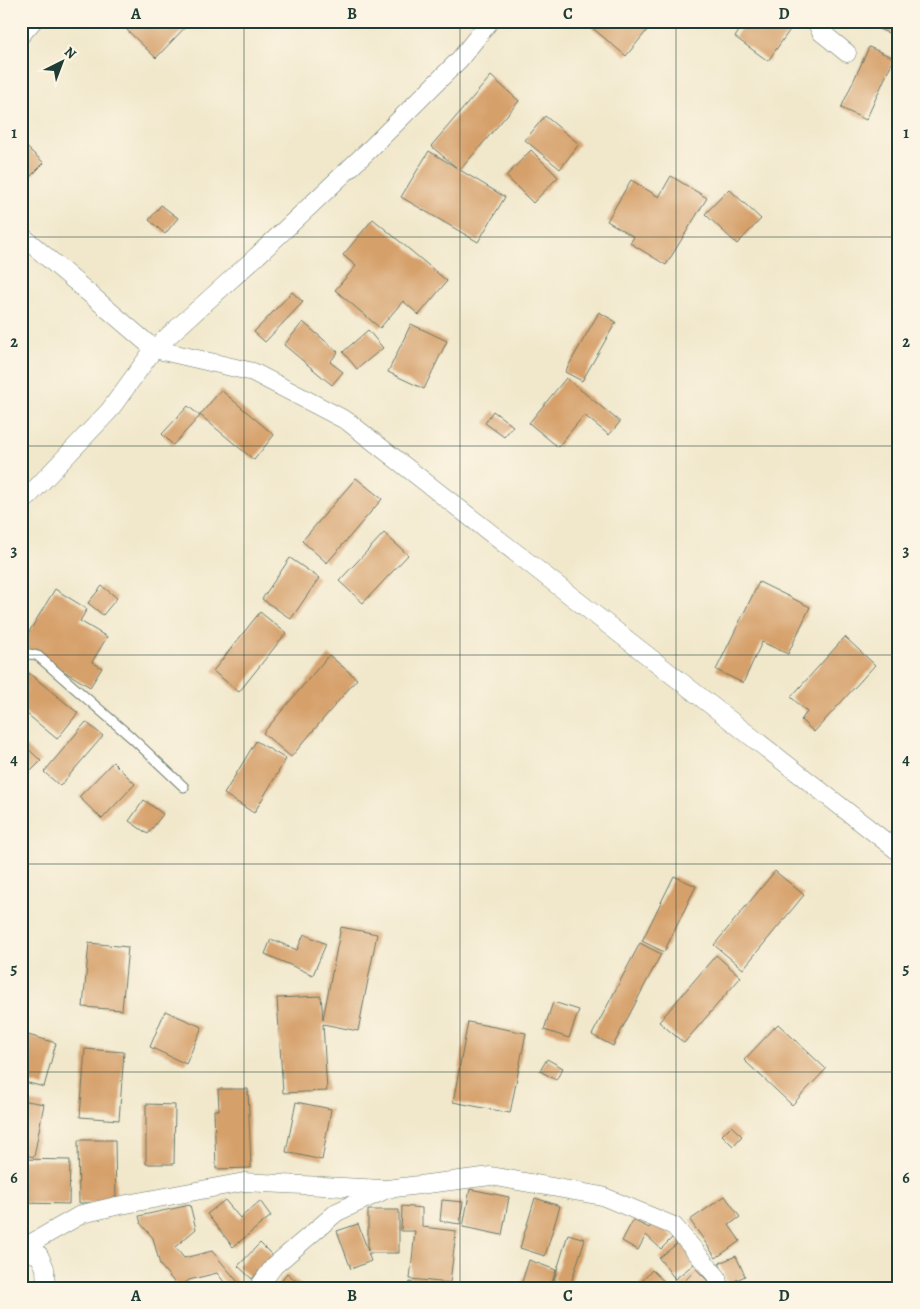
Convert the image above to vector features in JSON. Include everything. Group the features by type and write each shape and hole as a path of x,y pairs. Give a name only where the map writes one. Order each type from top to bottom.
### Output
{"street":[{"path":"21,35 33,21"},
{"path":"21,504 108,411 154,349 257,256 370,149 459,60 490,21"},
{"path":"816,21 821,32 847,53"},
{"path":"21,235 154,349 253,372 347,421 899,852"},
{"path":"21,1250 82,1214 244,1182 387,1189 490,1176 602,1196 674,1226 717,1277 719,1288"},
{"path":"258,1288 274,1266 337,1212 387,1189"},
{"path":"21,1250 39,1255 45,1268 46,1288"}],"lane":[{"path":"21,656 30,654 38,656 131,737 184,787"}],"building":[{"path":"136,21 191,21 156,58 127,30"},
{"path":"584,21 641,21 649,28 626,56"},
{"path":"746,21 796,21 768,61 735,37"},
{"path":"859,21 896,21 891,34"},
{"path":"869,47 894,58 866,120 841,108"},
{"path":"491,76 519,101 460,170 505,197 478,242 401,197 429,151 457,168 431,146"},
{"path":"545,116 579,144 560,169 525,140"},
{"path":"21,142 44,163 21,186"},
{"path":"531,150 558,177 533,203 506,176"},
{"path":"671,176 707,198 666,265 630,243 634,237 607,221 631,180 659,197"},
{"path":"729,189 761,219 737,244 705,214"},
{"path":"161,205 178,218 165,234 149,220"},
{"path":"373,219 447,281 419,315 403,301 380,328 335,290 356,266 343,255"},
{"path":"292,292 303,302 265,342 254,332"},
{"path":"599,312 616,322 582,381 565,372"},
{"path":"303,322 338,352 330,362 343,372 332,385 284,345"},
{"path":"411,324 447,341 424,389 388,372"},
{"path":"368,330 383,348 357,369 343,352"},
{"path":"566,378 620,422 609,435 584,415 558,447 529,423"},
{"path":"221,390 274,435 254,460 200,415"},
{"path":"188,406 200,416 173,445 162,434"},
{"path":"493,411 513,426 504,437 485,423"},
{"path":"356,478 382,499 327,563 302,541"},
{"path":"384,533 408,555 363,603 339,581"},
{"path":"290,558 319,578 291,619 262,599"},
{"path":"759,582 810,607 788,654 762,642 743,683 716,670"},
{"path":"102,586 117,598 103,615 88,603"},
{"path":"55,589 87,609 80,621 107,637 92,662 102,668 90,687 21,645"},
{"path":"260,612 286,633 239,692 213,671"},
{"path":"845,637 875,665 814,732 801,720 807,712 791,697"},
{"path":"329,655 357,679 291,757 263,733"},
{"path":"25,670 78,713 57,739 21,709 21,674"},
{"path":"86,722 103,736 60,786 44,772"},
{"path":"256,741 286,759 254,813 224,794"},
{"path":"21,742 41,761 21,781"},
{"path":"113,762 135,784 102,819 79,797"},
{"path":"144,800 163,814 148,834 129,821"},
{"path":"775,871 804,895 743,969 714,945"},
{"path":"674,876 696,886 664,952 642,941"},
{"path":"341,927 377,934 358,1031 323,1024 327,1091 283,1093 277,998 321,996 323,1019"},
{"path":"304,934 326,944 313,975 265,954 271,939 297,950"},
{"path":"89,943 128,947 122,1010 83,1007"},
{"path":"640,943 661,954 613,1046 592,1035"},
{"path":"716,955 741,977 684,1043 659,1022"},
{"path":"553,1002 579,1010 569,1038 544,1030"},
{"path":"165,1011 202,1027 186,1064 150,1047"},
{"path":"468,1022 526,1033 510,1113 453,1102"},
{"path":"778,1024 826,1069 792,1105 744,1060"},
{"path":"21,1033 56,1043 44,1087 21,1081"},
{"path":"85,1049 124,1052 119,1120 80,1117"},
{"path":"547,1059 563,1068 556,1080 540,1071"},
{"path":"218,1089 248,1089 251,1168 216,1169 214,1110 219,1110"},
{"path":"21,1100 44,1104 34,1157 21,1154"},
{"path":"296,1102 331,1109 322,1160 286,1152"},
{"path":"146,1104 175,1105 174,1164 146,1164"},
{"path":"731,1126 742,1136 733,1146 722,1135"},
{"path":"78,1140 115,1140 116,1202 79,1203"},
{"path":"21,1159 70,1160 69,1204 21,1203"},
{"path":"470,1189 509,1197 502,1235 463,1227"},
{"path":"725,1196 740,1217 729,1225 740,1241 716,1258 690,1220"},
{"path":"535,1198 560,1206 545,1256 520,1248"},
{"path":"225,1200 240,1218 260,1201 271,1216 233,1247 207,1214"},
{"path":"442,1200 463,1202 460,1224 440,1221"},
{"path":"190,1205 196,1229 175,1247 184,1258 212,1251 243,1288 229,1288 217,1273 189,1280 179,1288 160,1265 153,1238 141,1224 139,1216"},
{"path":"402,1206 422,1208 422,1227 456,1231 450,1283 410,1279 415,1231 401,1231"},
{"path":"368,1210 399,1210 399,1253 368,1253 371,1261 351,1269 337,1231 358,1224 368,1251"},
{"path":"633,1220 649,1228 655,1221 673,1237 661,1249 646,1235 638,1250 622,1241"},
{"path":"568,1234 585,1239 570,1286 554,1280"},
{"path":"683,1239 699,1260 675,1279 659,1258"},
{"path":"260,1243 273,1256 252,1279 238,1266"},
{"path":"736,1256 745,1276 728,1284 719,1263"},
{"path":"529,1260 556,1270 550,1288 520,1288"},
{"path":"696,1269 715,1288 679,1287"},
{"path":"652,1270 671,1288 636,1288"},
{"path":"287,1273 304,1288 275,1288"},
{"path":"410,1282 429,1287 429,1288 408,1288"}]}
